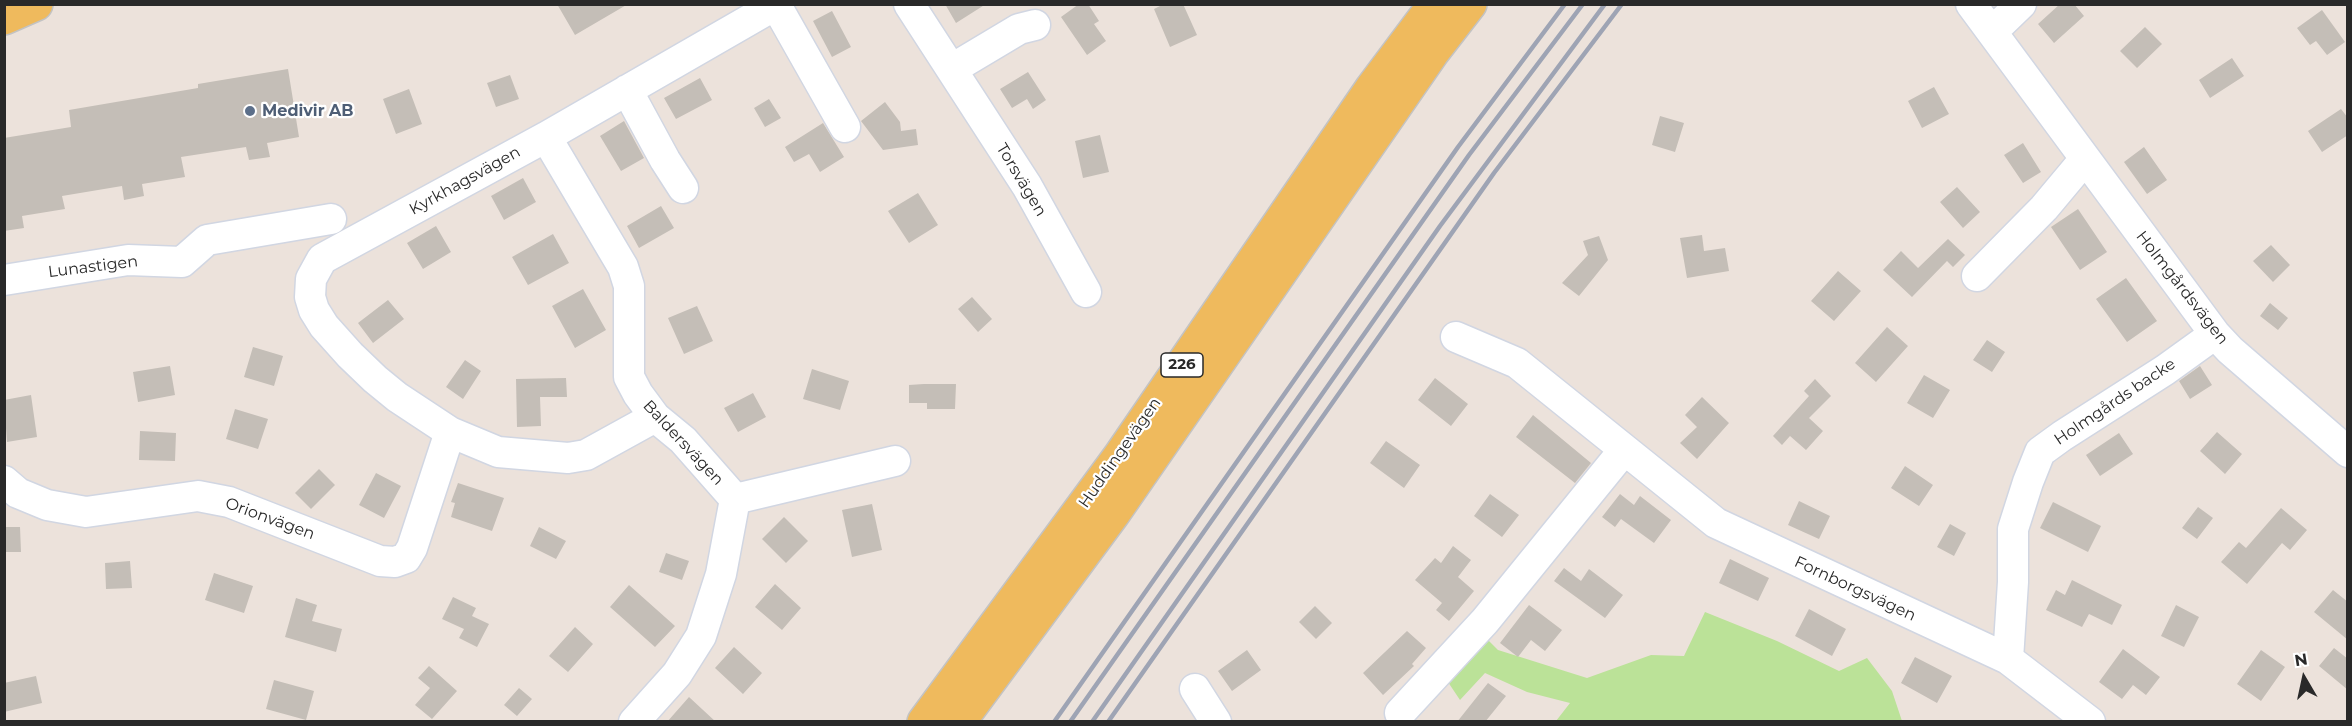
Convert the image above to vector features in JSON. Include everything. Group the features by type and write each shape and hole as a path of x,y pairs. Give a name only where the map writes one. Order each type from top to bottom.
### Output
{"main road":[{"path":"4,18 36,4"},
{"name":"Huddingevägen","path":"924,722 1120,456 1372,88 1436,4"},
{"name":"Huddingevägen","path":"959,722 1113,514 1312,223 1432,53 1470,4"}],"street":[{"name":"Torsvägen","path":"909,4 1027,186 1086,292"},
{"name":"Holmgårdsvägen","path":"1971,4 2215,334 2230,350 2348,452"},
{"path":"1992,32 2021,4"},
{"name":"Kyrkhagsvägen","path":"450,432 397,397 350,355 314,310 310,297 310,279 322,259 546,137 776,5 845,128"},
{"path":"952,69 1019,29 1035,25"},
{"path":"627,90 683,188"},
{"name":"Baldersvägen","path":"546,137 622,267 629,286 629,377 655,417 683,440 735,499 895,461"},
{"path":"1977,276 2044,208 2085,159"},
{"name":"Lunastigen","path":"4,280 128,260 182,262 207,240 332,219"},
{"name":"Holmgårds backe","path":"2008,659 2013,582 2013,529 2040,452 2062,435 2165,370 2215,334"},
{"name":"Fornborgsvägen","path":"1456,337 1517,363 1716,523 2008,659 2090,722"},
{"path":"450,432 498,452 568,458 586,455 655,417"},
{"name":"Orionvägen","path":"4,481 18,493 47,504 86,512 198,496 229,502 380,561 395,562 406,558 412,548 450,432"},
{"path":"1400,713 1485,621 1624,450"},
{"path":"634,722 676,674 701,636 721,574 735,499"},
{"path":"1195,689 1216,722"}],"green space":[{"path":"1705,612 1777,641 1839,671 1867,658 1892,691 1902,721 1556,721 1570,703 1527,692 1485,673 1460,700 1448,682 1487,639 1498,650 1587,678 1651,655 1684,656"}],"building":[{"path":"557,4 628,4 575,35"},
{"path":"945,4 986,4 956,23"},
{"path":"1079,4 1088,4 1099,21 1094,24 1106,41 1087,55 1061,17"},
{"path":"1164,4 1183,4 1197,35 1170,47 1154,9"},
{"path":"2060,4 2074,4 2084,16 2054,43 2038,24"},
{"path":"2322,10 2345,42 2327,55 2316,41 2310,45 2297,28"},
{"path":"832,11 851,47 832,57 813,21"},
{"path":"2145,27 2162,44 2137,68 2120,51"},
{"path":"2232,58 2244,76 2210,98 2199,80"},
{"path":"288,69 299,137 267,143 270,157 249,160 246,147 181,157 185,177 142,184 144,196 124,200 122,186 62,196 65,209 22,216 24,228 4,231 4,138 71,127 69,110 198,88 198,84"},
{"path":"1028,72 1046,100 1033,109 1027,99 1012,108 1000,89"},
{"path":"510,75 519,99 496,107 487,83"},
{"path":"700,78 712,100 676,119 664,98"},
{"path":"1934,87 1949,114 1922,128 1908,101"},
{"path":"409,89 422,124 396,134 383,99"},
{"path":"769,99 781,118 765,127 754,108"},
{"path":"885,102 900,122 901,131 916,129 918,145 883,150 861,121"},
{"path":"2341,109 2348,118 2348,135 2322,152 2308,131"},
{"path":"1660,116 1684,123 1675,152 1652,145"},
{"path":"624,121 644,158 621,171 600,136"},
{"path":"823,123 844,157 820,172 809,154 794,162 785,147"},
{"path":"1100,135 1109,172 1083,178 1075,141"},
{"path":"2023,143 2041,172 2023,183 2004,155"},
{"path":"2144,147 2167,180 2147,194 2124,162"},
{"path":"523,178 536,202 504,220 491,196"},
{"path":"1957,187 1980,212 1963,228 1940,202"},
{"path":"918,193 938,225 909,243 888,211"},
{"path":"661,206 674,228 639,248 627,226"},
{"path":"2078,209 2107,252 2080,270 2051,227"},
{"path":"436,226 451,252 423,269 407,243"},
{"path":"553,234 569,263 528,285 512,257"},
{"path":"1702,235 1704,251 1725,248 1729,271 1687,278 1680,238"},
{"path":"1599,236 1608,260 1579,296 1562,283 1588,255 1583,241"},
{"path":"1948,239 1965,255 1953,267 1947,261 1912,297 1883,270 1901,251 1918,268"},
{"path":"2271,245 2290,265 2273,282 2253,261"},
{"path":"1838,271 1861,291 1834,321 1811,301"},
{"path":"2126,278 2157,321 2127,342 2096,299"},
{"path":"583,289 606,330 575,348 552,306"},
{"path":"972,297 992,319 978,332 958,309"},
{"path":"388,300 404,319 373,343 358,323"},
{"path":"2270,303 2288,318 2278,330 2260,316"},
{"path":"697,306 713,341 684,354 668,318"},
{"path":"1887,327 1908,346 1876,382 1855,363"},
{"path":"1987,340 2005,352 1992,372 1973,360"},
{"path":"253,347 283,356 274,386 244,377"},
{"path":"465,360 481,371 463,399 446,387"},
{"path":"170,366 175,395 138,402 133,372"},
{"path":"2200,366 2212,385 2190,399 2179,381"},
{"path":"812,369 849,381 840,410 803,399"},
{"path":"1924,375 1950,390 1933,418 1907,403"},
{"path":"566,378 567,397 540,397 541,426 517,427 516,379"},
{"path":"1435,378 1468,404 1451,426 1418,400"},
{"path":"1815,379 1831,396 1809,418 1823,431 1806,450 1790,436 1782,445 1773,436 1809,396 1804,391"},
{"path":"956,384 955,409 927,409 927,403 909,403 909,385"},
{"path":"753,393 766,417 738,432 724,408"},
{"path":"31,395 37,437 7,442 4,400"},
{"path":"1702,397 1729,423 1697,459 1680,443 1697,427 1685,415"},
{"path":"235,409 268,419 258,449 226,439"},
{"path":"1533,415 1591,463 1575,483 1516,437"},
{"path":"140,431 176,433 175,461 139,460"},
{"path":"2217,432 2242,454 2225,474 2200,451"},
{"path":"2119,433 2133,454 2100,476 2086,455"},
{"path":"1386,441 1420,465 1404,488 1370,463"},
{"path":"1905,466 1933,485 1919,506 1891,488"},
{"path":"319,469 335,485 311,509 295,493"},
{"path":"376,473 401,486 384,518 359,505"},
{"path":"458,483 504,498 492,531 451,517 455,503 451,502"},
{"path":"1490,494 1519,515 1502,537 1474,516"},
{"path":"1620,494 1634,505 1640,496 1671,520 1654,543 1621,519 1615,527 1602,517"},
{"path":"1799,501 1830,516 1819,539 1788,525"},
{"path":"2053,502 2101,526 2088,552 2040,528"},
{"path":"872,504 882,550 852,557 842,510"},
{"path":"2198,507 2213,518 2197,539 2182,528"},
{"path":"2281,508 2307,530 2290,550 2282,543 2247,584 2221,562 2239,542 2246,548"},
{"path":"784,517 808,541 786,563 762,539"},
{"path":"1950,524 1966,533 1954,556 1937,547"},
{"path":"4,527 20,527 21,552 4,552"},
{"path":"539,527 566,541 556,559 530,546"},
{"path":"1453,546 1471,560 1458,577 1474,591 1449,621 1436,610 1442,603 1415,580 1435,558 1441,563"},
{"path":"666,553 689,561 682,580 659,572"},
{"path":"1730,559 1769,578 1758,601 1719,583"},
{"path":"130,561 132,588 106,589 105,563"},
{"path":"1564,568 1581,581 1589,569 1623,595 1605,618 1554,581"},
{"path":"214,573 253,586 244,613 205,600"},
{"path":"2072,580 2122,605 2112,625 2089,614 2082,627 2046,610 2056,590 2065,595"},
{"path":"775,584 801,608 782,630 755,607"},
{"path":"629,585 675,626 655,647 610,607"},
{"path":"2333,590 2348,602 2348,640 2314,612"},
{"path":"453,597 476,608 472,616 489,624 477,647 459,638 464,629 442,619"},
{"path":"296,598 317,605 312,621 342,629 336,652 285,637"},
{"path":"1529,605 1562,630 1545,651 1531,640 1518,657 1500,643"},
{"path":"2176,605 2199,617 2184,647 2161,636"},
{"path":"1315,606 1332,623 1316,639 1299,622"},
{"path":"1809,609 1846,629 1832,656 1795,636"},
{"path":"575,627 593,644 568,672 549,656"},
{"path":"1407,631 1426,648 1412,664 1414,666 1383,695 1363,673"},
{"path":"734,647 762,673 743,694 715,668"},
{"path":"2334,648 2348,659 2348,690 2319,666"},
{"path":"2123,649 2160,677 2146,695 2133,685 2122,699 2099,682"},
{"path":"1247,650 1261,670 1232,691 1218,671"},
{"path":"2261,650 2285,667 2261,701 2237,684"},
{"path":"1915,657 1952,676 1937,703 1901,683"},
{"path":"429,666 457,691 432,719 415,705 430,688 418,678"},
{"path":"36,676 42,703 4,712 4,683"},
{"path":"274,680 314,691 306,720 266,709"},
{"path":"1488,683 1506,696 1485,722 1457,722"},
{"path":"519,688 532,699 517,716 504,705"},
{"path":"689,697 716,722 667,722"}],"railway":[{"path":"1054,722 1458,147 1565,4"},
{"path":"1070,722 1469,155 1583,4"},
{"path":"1092,722 1440,226 1605,4"},
{"path":"1108,722 1494,173 1622,4"}],"place":[{"name":"Medivir AB","path":"250,111"}]}
